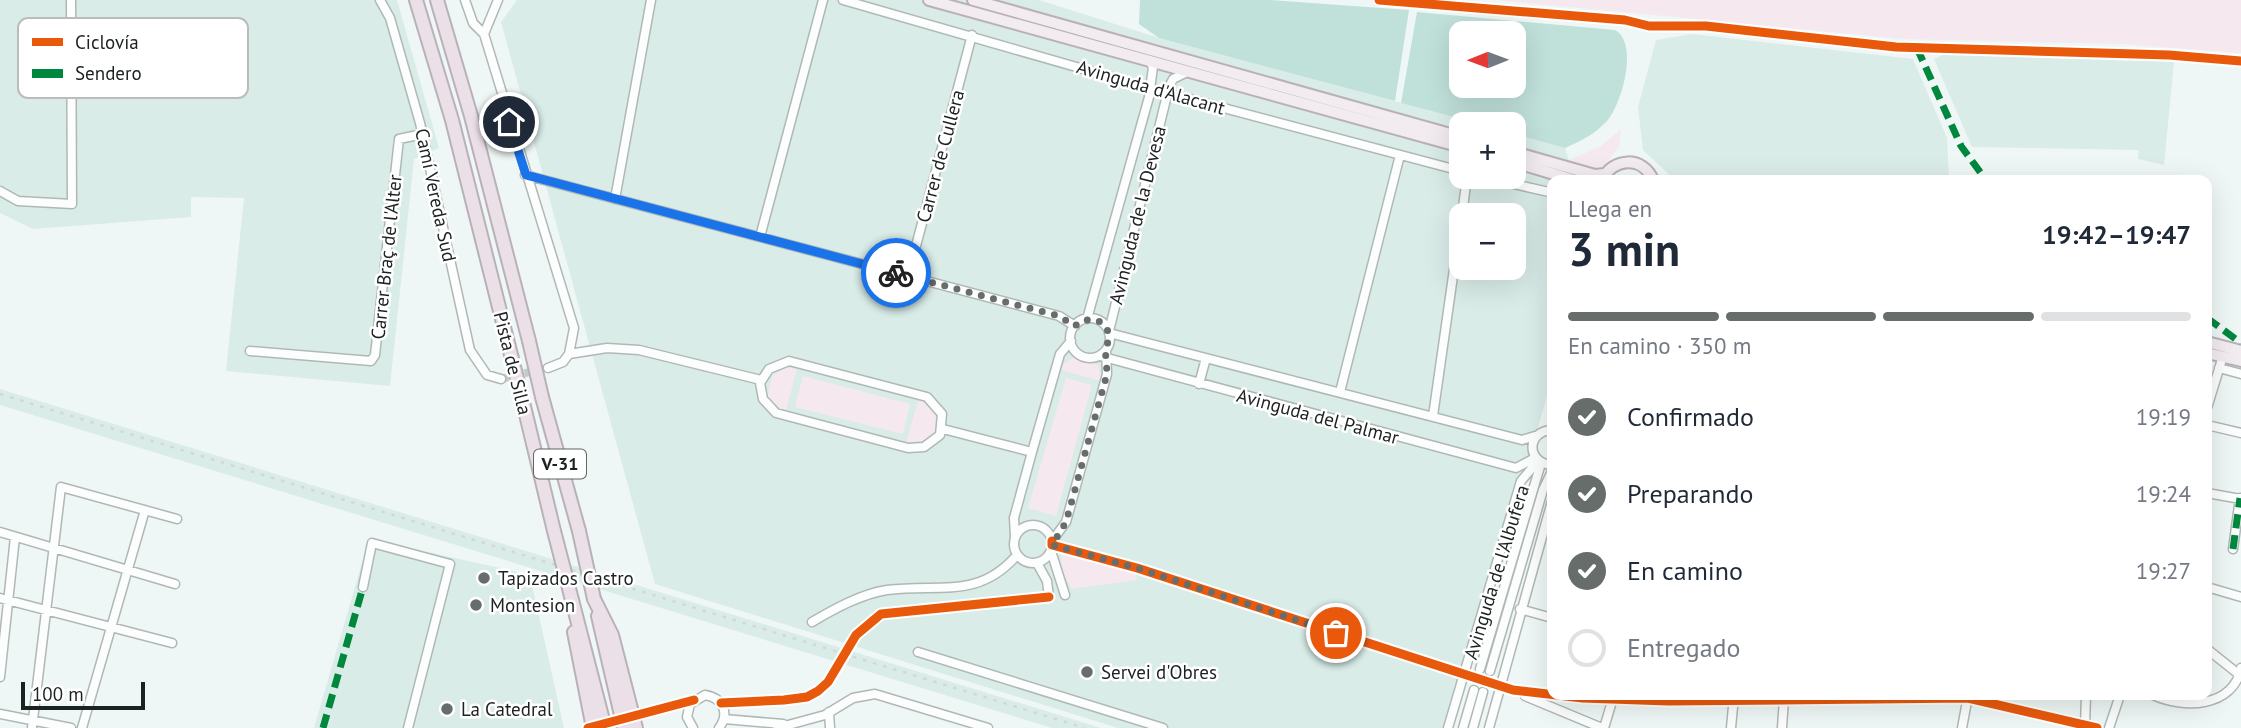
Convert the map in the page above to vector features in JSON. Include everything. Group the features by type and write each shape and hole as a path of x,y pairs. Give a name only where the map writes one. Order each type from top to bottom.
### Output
{"highway":[{"name":"Pista de Silla","path":"416,0 452,120 604,728"},
{"name":"Pista de Silla","path":"437,0 471,116 579,531 624,728"},
{"path":"594,599 612,635 636,728"},
{"path":"572,600 574,642 593,728"}],"main road":[{"name":"Avinguda d'Alacant","path":"929,0 1449,144"},
{"name":"Avinguda d'Alacant","path":"973,0 1449,134"},
{"path":"1526,155 1595,175"},
{"path":"1606,175 1614,166 1629,162 1645,168 1650,175"},
{"path":"1526,166 1557,175"},
{"path":"2212,343 2241,351"},
{"path":"2212,354 2241,361"}],"street":[{"path":"71,0 71,18"},
{"name":"Camí Vereda Sud","path":"380,0 390,18 423,134 470,350 487,375 501,379"},
{"path":"465,0 473,23 484,34 573,328 569,354 563,362 548,368"},
{"path":"484,34 496,12 498,0"},
{"path":"615,199 651,0"},
{"path":"760,237 823,0"},
{"name":"Avinguda d'Alacant","path":"842,0 972,35 1167,93 1449,168"},
{"name":"Carrer de Cullera","path":"908,276 972,35"},
{"name":"Avinguda de la Devesa","path":"1087,319 1151,88 1153,67 1149,60"},
{"path":"1167,93 1173,79 1191,71"},
{"name":"Avinguda de la Devesa","path":"1109,332 1167,93"},
{"path":"0,191 18,201 72,204 71,98"},
{"name":"Carrer Braç de l'Alter","path":"250,351 371,361 375,355 383,299 399,139 423,134"},
{"path":"1340,393 1400,155"},
{"path":"526,175 1059,316 1075,326"},
{"path":"1526,187 1547,192"},
{"path":"1433,416 1453,280"},
{"path":"1087,319 1101,322 1109,332 1104,355 1107,374 1066,522 1052,546 1037,563 1026,562 1017,555 1014,518 1060,354 1071,341 1075,326 1087,319"},
{"name":"Avinguda del Palmar","path":"1109,332 1522,440 1535,436"},
{"path":"1071,341 1083,357 1104,355"},
{"path":"569,354 607,348 639,350 761,380"},
{"name":"Avinguda del Palmar","path":"1104,355 1199,384 1516,468 1538,461"},
{"path":"2212,391 2223,356"},
{"path":"1199,384 1206,358"},
{"path":"789,361 917,394 933,400 940,409 943,429 928,445 908,448 776,412 763,399 761,380 769,369 789,361"},
{"path":"2219,368 2241,374"},
{"path":"2212,426 2241,433"},
{"path":"943,429 1032,452"},
{"path":"1547,430 1535,436 1531,447 1538,461 1547,464"},
{"name":"Avinguda de l'Albufera","path":"1480,669 1538,461"},
{"name":"Avinguda de l'Albufera","path":"1448,728 1521,481 1538,461"},
{"name":"Avinguda de l'Albufera","path":"1490,671 1547,482"},
{"path":"33,723 61,487 177,519"},
{"path":"2212,494 2241,498 2233,549"},
{"path":"82,728 145,510"},
{"name":"Avinguda de l'Albufera","path":"1489,728 1547,518"},
{"path":"1015,537 1025,527 1035,525 1045,530 1065,594"},
{"path":"0,532 175,584"},
{"path":"0,677 4,599 15,537"},
{"path":"363,587 372,543 450,564 408,728"},
{"path":"1052,546 1067,547 1500,685 1603,728 1612,700"},
{"path":"812,622 840,606 885,590 972,586 1001,573 1017,555"},
{"path":"1037,563 1046,581 1049,597"},
{"path":"2212,588 2241,597"},
{"path":"4,599 172,643"},
{"path":"1520,609 1547,617"},
{"path":"918,652 1163,728"},
{"path":"2166,700 2177,704 2222,697 2241,673 2212,653"},
{"name":"Avinguda de l'Albufera","path":"1463,728 1474,690"},
{"path":"1513,690 1547,692"},
{"path":"1474,728 1483,692"},
{"path":"777,728 830,712 853,698 874,694 988,728"},
{"path":"690,726 690,704 705,695 721,703 724,719 719,728"},
{"path":"1731,728 1734,700"},
{"path":"1782,728 1784,700"},
{"path":"1962,728 1967,700"},
{"path":"1980,700 2097,728"},
{"path":"2085,726 2086,700"},
{"path":"2109,728 2118,700"},
{"path":"830,712 831,728"},
{"path":"0,714 33,723 71,728"},
{"path":"724,719 793,725"}],"shaded area":[{"path":"0,0 397,0 439,148 414,159 390,386 226,371 244,198 191,197 191,217 33,229 0,213"},
{"path":"517,0 1039,0 1159,38 1449,116 1449,189 1526,189 1526,137 1565,148 1573,175 1547,175 1547,396 1451,728 1118,728 655,584 501,22"},
{"path":"1140,0 1269,0 1409,10 1395,101 1159,38 1139,24"},
{"path":"1495,0 2241,0 2241,53 2122,44 1905,39"},
{"path":"1417,12 1516,21 1449,21 1449,98 1526,98 1526,22 1615,30 1622,37 1626,47 1626,74 1613,113 1593,133 1565,148 1526,137 1526,112 1449,112 1449,116 1401,103"},
{"path":"1692,34 1913,59 1947,138 1949,175 1670,175 1643,150 1638,107 1656,40"},
{"path":"1943,55 2174,62 2164,165 2138,159 2139,150 1972,147 1934,59"},
{"path":"1621,129 1619,147 1601,169 1588,169 1565,162 1601,146"},
{"path":"1073,358 1098,365 1101,381 1061,370 1063,364"},
{"path":"786,367 797,369 786,410 775,406 768,396 772,376"},
{"path":"803,376 910,404 903,434 795,407"},
{"path":"1066,378 1092,385 1056,516 1028,508"},
{"path":"0,389 1101,728 1052,728 0,405"},
{"path":"919,398 935,411 937,430 926,440 906,443"},
{"path":"369,539 518,572 532,585 564,728 314,728"},
{"path":"1064,552 1136,574 1137,580 1072,589 1062,572 1061,554"}],"tunnel":[{"path":"501,379 538,370"}],"railway":[{"path":"0,394 1085,728"}],"marked path":[{"path":"1917,48 1961,146 1982,175"},
{"path":"2212,322 2241,343"},
{"path":"2233,549 2240,498"},
{"path":"323,728 363,587"}],"cycle path":[{"path":"1379,0 1625,20 1649,26 1706,26 1896,47 2169,55 2241,61"},
{"path":"1052,541 1052,545 1137,568 1513,690 1547,694"},
{"path":"721,703 784,700 807,697 818,691 828,682 856,635 881,614 1049,597"},
{"path":"588,728 694,700"},
{"path":"1640,700 1769,700"},
{"path":"1977,700 2097,728"}],"way so far":[{"path":"896,273 1059,316 1075,326 1081,321 1094,319 1109,331 1107,374 1066,522 1052,545 1137,568 1336,633"}],"place":[{"name":"Tapizados Castro","path":"484,578"},
{"name":"Montesion","path":"476,605"},
{"name":"Servei d'Obres","path":"1087,672"},
{"name":"La Catedral","path":"447,709"}],"route":[{"path":"509,122 526,175 896,273"}]}
